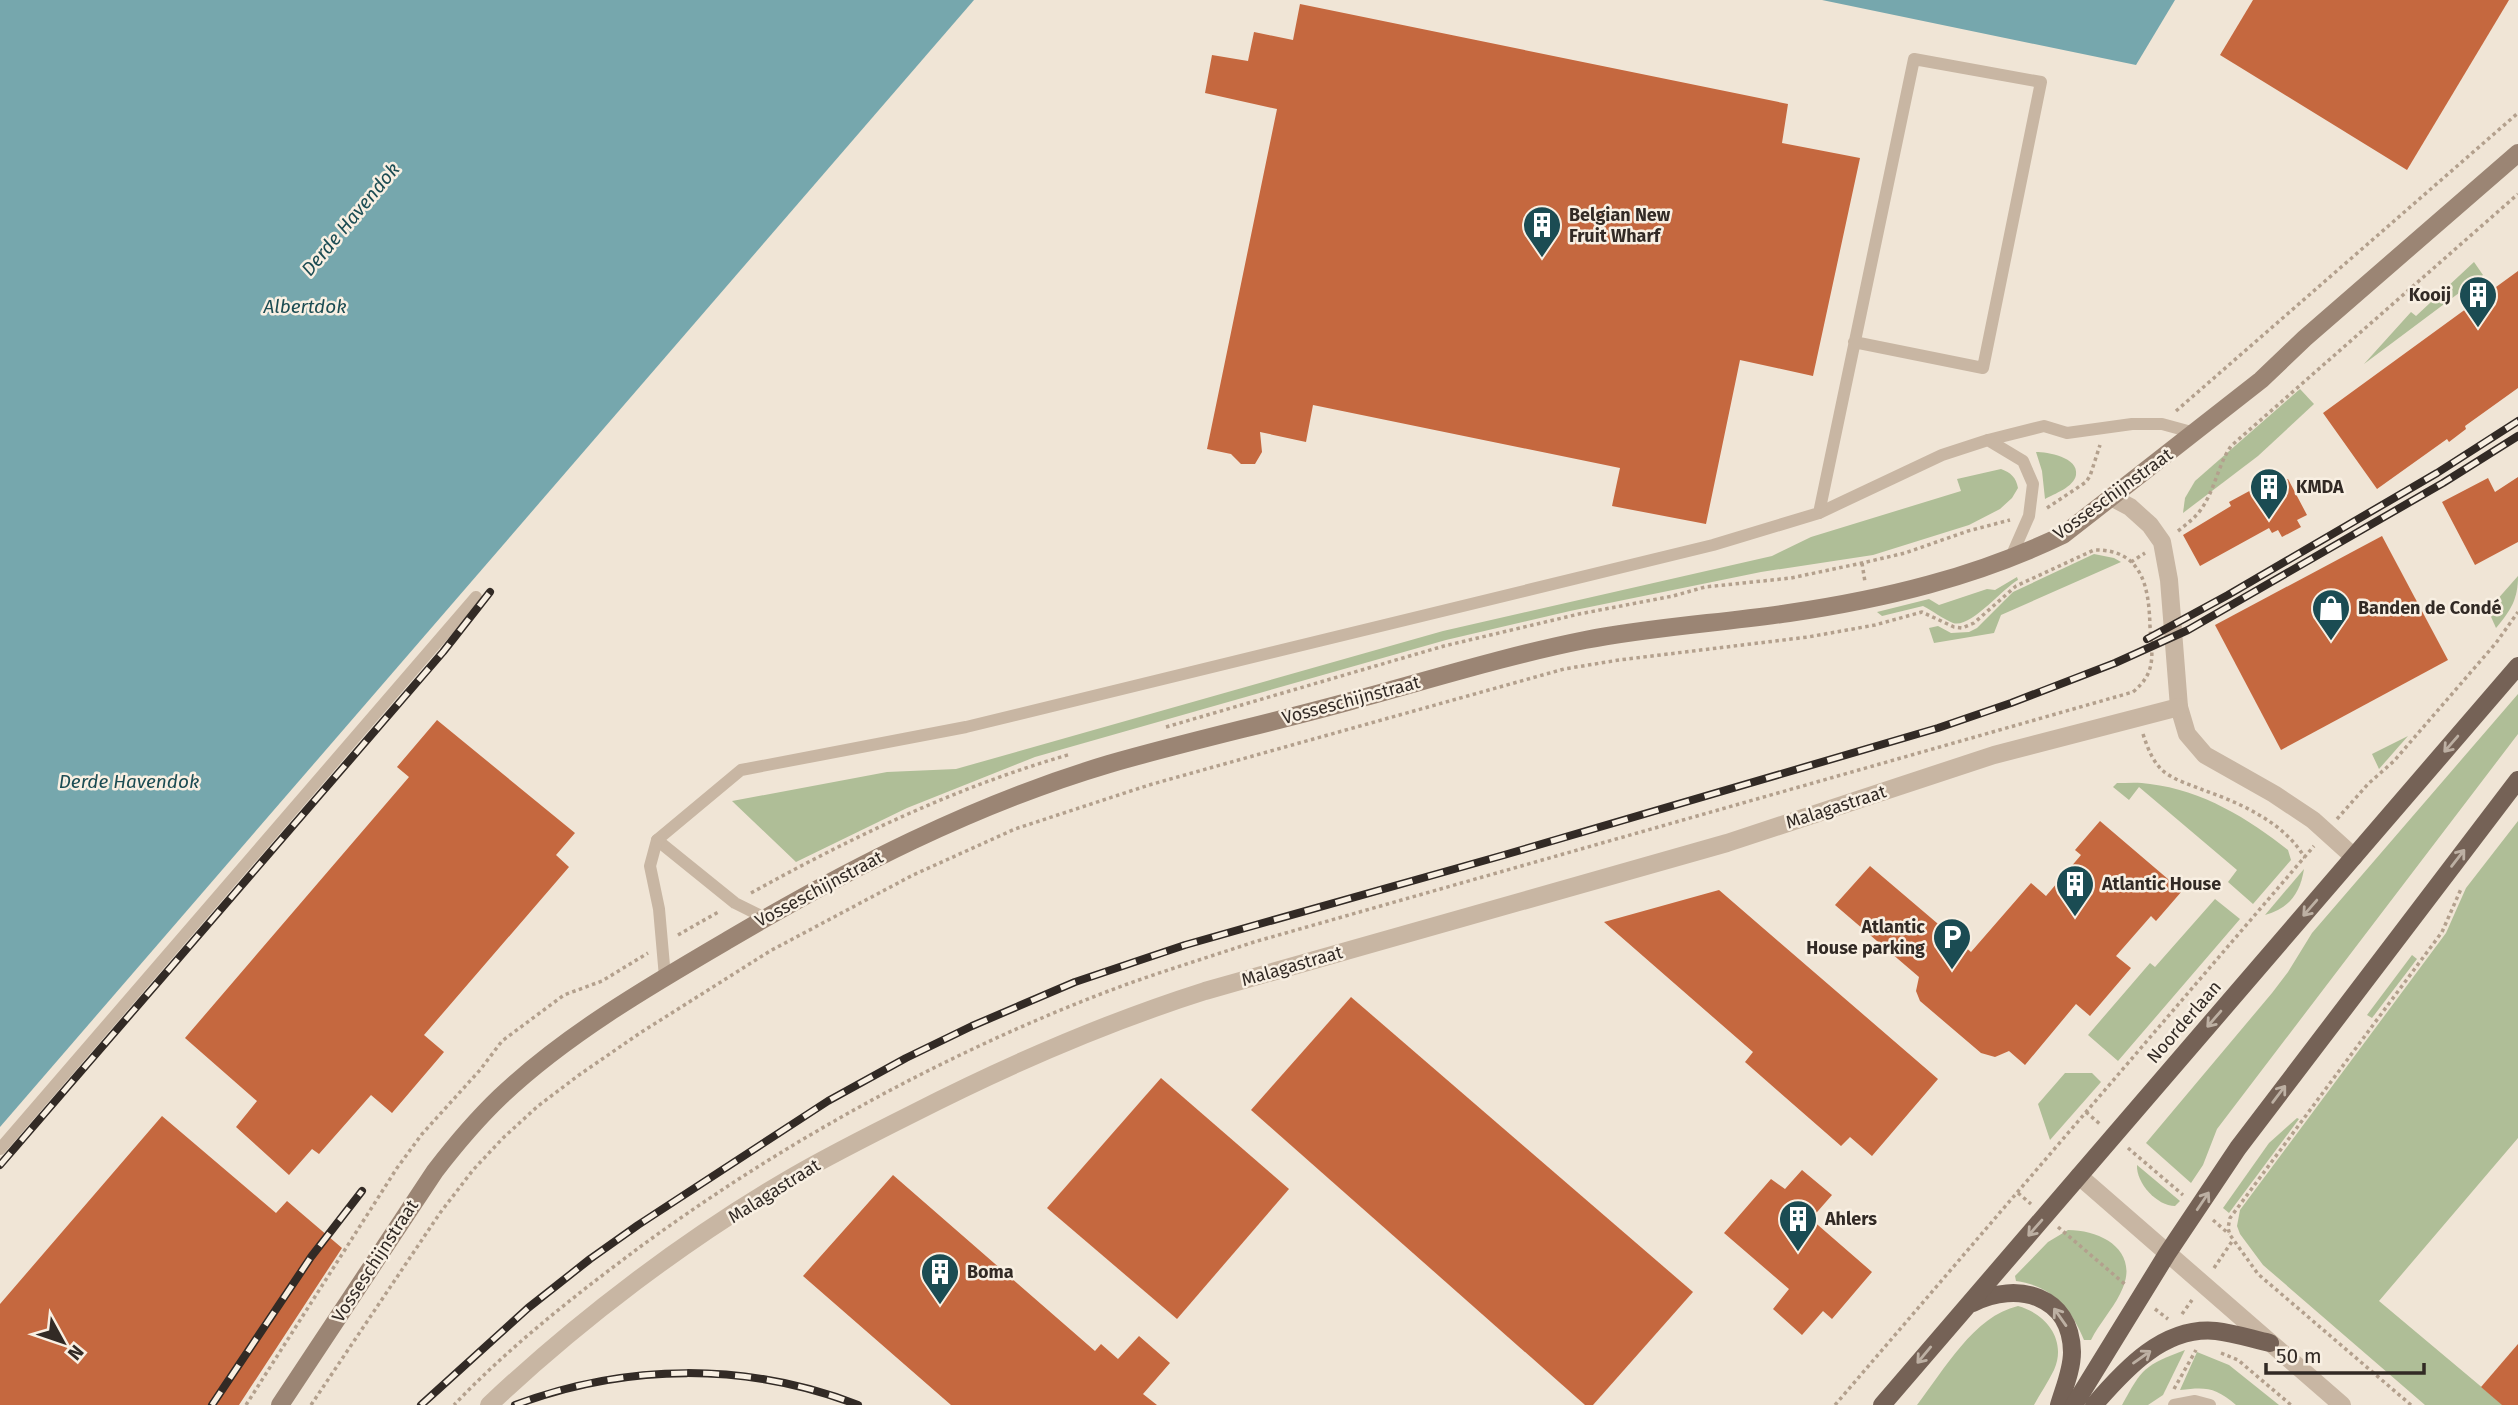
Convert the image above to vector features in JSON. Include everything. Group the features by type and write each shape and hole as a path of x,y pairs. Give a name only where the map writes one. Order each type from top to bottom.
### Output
{"main road":[{"name":"Noorderlaan","path":"1882,1405 2518,666"},
{"path":"2074,1405 2167,1254 2238,1148 2518,780"},
{"path":"1966,1306 2003,1292 2022,1292 2041,1298 2054,1308 2064,1319 2072,1352 2070,1370 2059,1405"},
{"path":"2094,1405 2136,1359 2180,1336 2215,1331 2270,1343"}],"street":[{"name":"Vosseschijnstraat","path":"280,1405 415,1199 462,1137 502,1095 534,1068 665,977 765,918 921,834 1032,790 1107,765 1514,655 1590,639 1868,600 1965,576 2063,535 2261,380 2305,338 2518,153"},
{"path":"2111,497 2130,507 2150,525 2162,542 2169,580 2179,707 2187,734 2205,755 2274,794 2327,831 2354,856"},
{"name":"Malagastraat","path":"489,1405 622,1293 772,1190 846,1147 956,1091 1055,1046 1163,1004 1205,991 1727,843 1994,755 2179,707"},
{"path":"2079,1176 2342,1405"}],"lane":[{"path":"1819,513 1854,342 1914,59 2041,82 1983,368 1854,342"},
{"path":"665,977 663,944 650,866 657,839 741,770 966,727 1713,545 1819,513 1942,455 2044,426 2067,433 2132,424 2162,424 2195,433"},
{"path":"1988,440 2023,461 2032,484 2029,516 2011,557"},
{"path":"0,1149 476,597"},
{"path":"657,839 735,902 765,918"},
{"path":"2173,1399 2210,1405"}],"path":[{"path":"2162,424 2518,113"},
{"path":"2162,542 2193,519 2202,508 2222,458 2231,446 2518,194"},
{"path":"1154,730 1444,646 1705,587 1791,578 1862,563 2029,516 2050,507 2086,482 2099,446 2108,440"},
{"path":"311,1405 440,1213 473,1170 503,1138 538,1106 640,1033 827,919 913,875 1015,829 1149,785 1564,669 1808,637 1875,625 1922,612 1962,628 1974,623 2008,592 2027,580 2094,550 2107,550 2131,562 2140,573 2147,589 2152,662 2149,674 2133,692 2137,718 2153,758 2162,771 2181,781 2248,808 2297,845 2305,858"},
{"path":"1835,1405 2327,831 2368,784 2403,751 2496,643 2518,612"},
{"path":"246,1405 397,1168 502,1041 564,995 602,981 735,902 908,814 991,780 1074,753"},
{"path":"2230,1235 2230,1218 2442,932 2464,881"},
{"path":"2086,1112 2230,1235 2258,1274 2411,1405"},
{"path":"2018,1193 2175,1325"},
{"path":"2173,1399 2199,1345"},
{"path":"2218,1352 2238,1360 2291,1405"}],"green space":[{"path":"2474,262 2483,275 2364,364 2411,312 2416,316"},
{"path":"2300,389 2314,404 2258,456 2183,513 2185,498 2195,481"},
{"path":"2036,452 2061,457 2076,469 2072,483 2045,499 2042,471"},
{"path":"2001,469 2012,476 2018,488 2000,509 1969,525 1873,555 1761,572 1570,611 1446,640 1035,757 907,808 796,862 732,801 887,772 956,769 1443,631 1772,556 1811,537 1961,491 1957,479"},
{"path":"2094,554 2121,562 2001,615 1994,633 1934,643 1929,628 1938,626 1951,633 1969,632 1977,628 2013,592"},
{"path":"2518,576 2513,604 2496,628 2488,610"},
{"path":"2017,577 2018,580 1986,607 1960,623 1953,623 1923,606 1882,616 1877,612 1929,599 1939,605 1987,589 1995,590"},
{"path":"2518,694 2518,734 2217,1129 2203,1165 2191,1183 2146,1143 2272,993 2312,933"},
{"path":"2408,736 2379,769 2372,754"},
{"path":"2117,783 2169,787 2206,799 2241,817 2273,839 2288,850 2291,860 2253,904 2228,882 2237,870 2139,787 2129,800 2113,787"},
{"path":"2518,821 2518,1138 2379,1301 2503,1405 2425,1405 2263,1265 2237,1226 2240,1210 2446,933 2466,888"},
{"path":"2304,869 2300,886 2292,899 2281,908 2265,915"},
{"path":"2215,899 2240,919 2118,1061 2088,1035 2150,963 2155,967"},
{"path":"2412,955 2417,959 2372,1018 2367,1015"},
{"path":"2065,1073 2092,1073 2101,1082 2050,1140 2038,1104"},
{"path":"2299,1119 2229,1213 2223,1208 2269,1143"},
{"path":"2137,1165 2180,1201 2175,1206 2155,1198 2140,1179"},
{"path":"2068,1230 2106,1239 2123,1256 2126,1267 2126,1279 2120,1294 2091,1340 2084,1340 2073,1318 2059,1300 2040,1288 2016,1281 2015,1276 2048,1242"},
{"path":"2018,1306 2038,1315 2046,1322 2056,1339 2058,1349 2054,1370 2034,1405 1917,1405 1974,1332 2002,1312"},
{"path":"2185,1350 2163,1395 2148,1405 2122,1405 2146,1369"},
{"path":"2197,1352 2229,1365 2279,1405 2236,1405 2210,1390 2180,1390"}],"water":[{"name":"Albertdok","path":"0,0 974,0 0,1127"},
{"path":"1822,0 2175,0 2136,65"}],"building":[{"path":"2253,0 2509,0 2407,170 2220,55"},
{"name":"Belgian New Fruit Wharf","path":"1300,4 1788,104 1782,143 1860,158 1813,376 1740,360 1706,524 1612,506 1620,468 1313,405 1306,442 1260,432 1262,452 1255,464 1241,464 1231,454 1207,449 1277,109 1205,93 1212,55 1248,61 1254,32 1293,40"},
{"name":"Kooij","path":"2518,271 2518,388 2465,426 2466,429 2449,442 2447,439 2377,489 2323,413"},
{"name":"KMDA","path":"2279,475 2283,481 2288,479 2307,515 2297,520 2301,527 2282,537 2278,530 2272,533 2269,528 2200,566 2183,535 2231,506 2229,502"},
{"path":"2518,477 2518,542 2475,565 2442,502 2488,478 2495,492"},
{"name":"Banden de Condé","path":"2382,536 2448,660 2281,750 2215,625"},
{"path":"437,720 575,833 556,855 569,867 424,1035 444,1052 392,1113 371,1095 319,1154 312,1149 289,1175 236,1127 257,1101 185,1038 409,777 397,767"},
{"path":"2100,821 2182,891 2156,921 2151,916 2116,956 2131,968 2090,1016 2076,1004 2025,1065 2009,1051 1995,1057 1981,1053 1920,1001 1916,991 1919,977 1835,905 1870,866 1971,952 2031,883 2046,896 2081,855 2075,850"},
{"path":"1719,890 1938,1079 1872,1156 1850,1137 1841,1146 1745,1062 1753,1052 1604,922"},
{"path":"1351,997 1693,1292 1593,1405 1585,1405 1251,1110"},
{"path":"1161,1078 1289,1189 1177,1319 1047,1208"},
{"path":"162,1116 276,1213 287,1201 342,1248 239,1405 0,1405 0,1304"},
{"name":"Ahlers","path":"1802,1170 1832,1195 1811,1219 1872,1272 1832,1319 1823,1311 1802,1335 1773,1309 1789,1289 1724,1233 1771,1179 1785,1189"},
{"name":"Boma","path":"893,1175 1095,1351 1101,1344 1118,1359 1139,1336 1170,1363 1143,1394 1157,1405 951,1405 803,1276"},
{"path":"2518,1344 2518,1405 2502,1405 2481,1387"}],"railway":[{"path":"2147,639 2437,473 2518,421"},
{"path":"421,1405 528,1308 638,1225 828,1101 906,1058 972,1026 1075,982 1185,945 1938,728 2011,703 2115,663 2188,630 2443,483 2518,436"},
{"path":"0,1165 443,652 490,592"},
{"path":"212,1405 311,1257 362,1191"},
{"path":"515,1405 600,1381 687,1373 774,1381 858,1405"}],"place":[{"name":"Belgian New Fruit Wharf","path":"1542,259"},
{"name":"Kooij","path":"2478,329"},
{"name":"KMDA","path":"2269,521"},
{"name":"Banden de Condé","path":"2331,642"},
{"name":"Atlantic House","path":"2075,918"},
{"name":"Atlantic House parking","path":"1952,971"},
{"name":"Ahlers","path":"1798,1253"},
{"name":"Boma","path":"940,1306"}],"water label":[{"name":"Derde Havendok","path":"350,219"},
{"name":"Derde Havendok","path":"129,781"}]}
